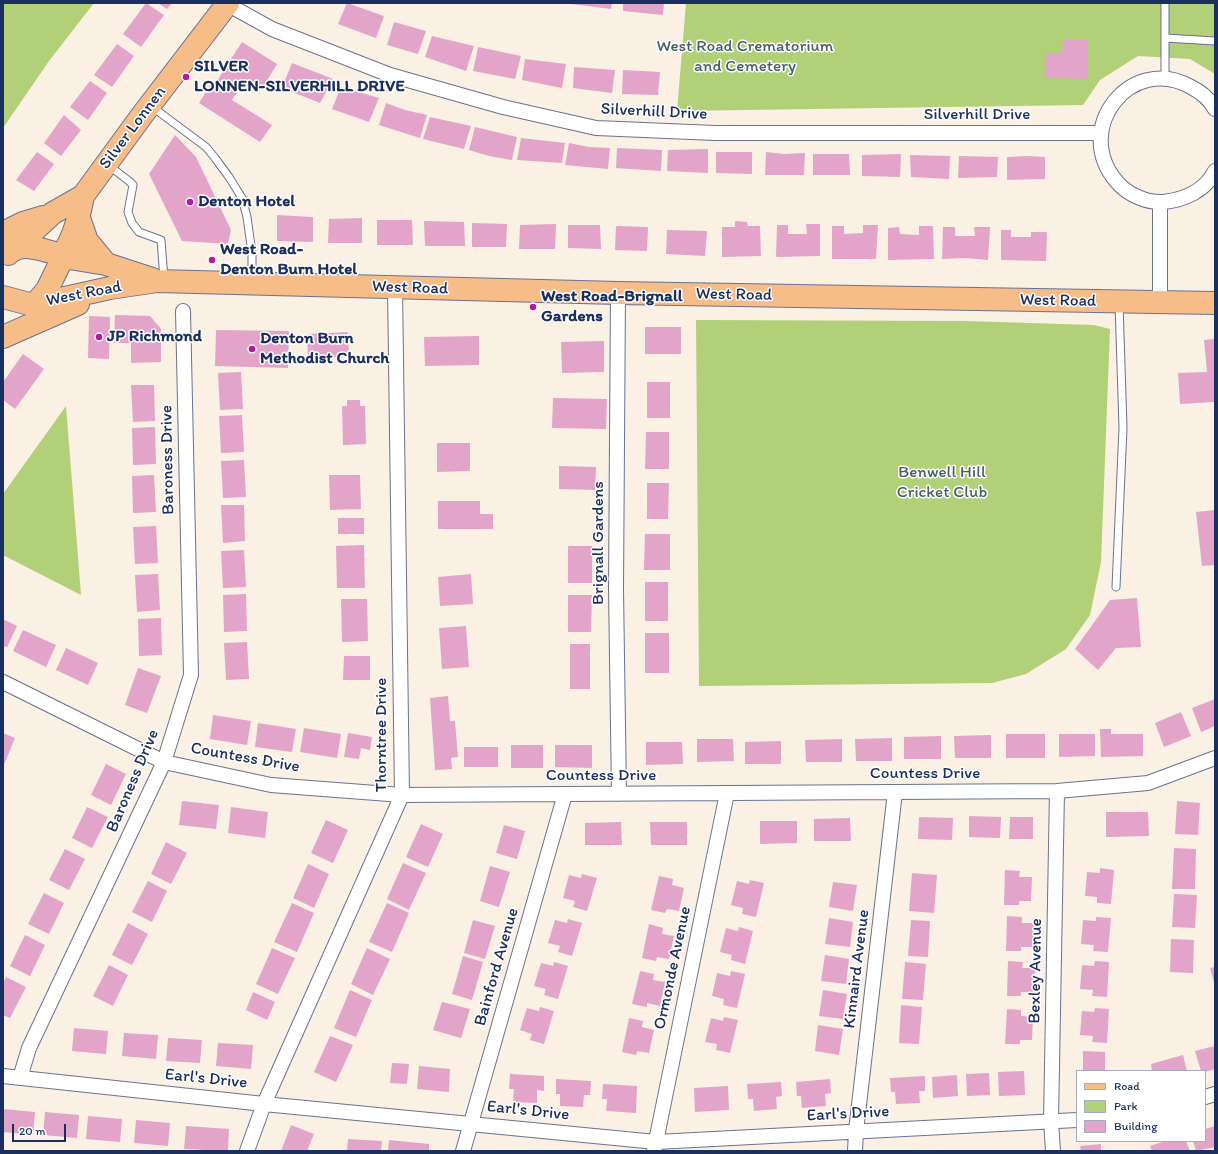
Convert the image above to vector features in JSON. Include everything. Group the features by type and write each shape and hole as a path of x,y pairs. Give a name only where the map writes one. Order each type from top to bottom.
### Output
{"main road":[{"name":"Silver Lonnen","path":"7,248 54,213 83,196 150,105 228,4"},
{"name":"Silver Lonnen","path":"3,332 47,290 62,256 69,246 79,218 83,196"},
{"path":"79,218 87,241 106,264"},
{"name":"West Road","path":"7,248 27,247 62,256 106,264 161,281"},
{"name":"West Road","path":"34,304 110,288 161,281 618,293 1215,303"},
{"path":"3,337 74,306 110,288"},
{"path":"3,297 34,304"}],"street":[{"name":"Silverhill Drive","path":"228,4 272,29 390,75 503,107 596,128 715,133 1100,133"},
{"path":"1215,109 1200,91 1183,82 1165,79 1146,81 1129,88 1115,100 1105,115 1100,133 1101,154 1109,173 1122,188 1140,198 1160,202 1180,200 1198,191 1212,177 1215,171"},
{"path":"1160,202 1160,302"},
{"name":"Thorntree Drive","path":"248,1151 264,1104 402,795 395,288"},
{"name":"Brignall Gardens","path":"618,293 616,589 619,794"},
{"name":"Baroness Drive","path":"20,1078 29,1048 164,762 191,675 183,311"},
{"name":"Countess Drive","path":"3,682 164,762 271,785 402,795 1057,791 1148,783 1215,758"},
{"name":"Bexley Avenue","path":"1053,1151 1051,1121 1057,791"},
{"name":"Kinnaird Avenue","path":"855,1151 856,1131 895,792"},
{"name":"Ormonde Avenue","path":"655,1146 727,793"},
{"name":"Bainford Avenue","path":"463,1151 565,794"},
{"name":"Earl's Drive","path":"3,1076 264,1104 471,1124 655,1146 856,1131 1076,1120"}],"lane":[{"path":"1165,3 1165,79"},
{"path":"1165,38 1215,41"},
{"path":"150,105 206,147 229,177 242,198 247,217 252,253 252,283"},
{"path":"106,164 133,185 128,212 132,223 139,232 162,240 161,281"},
{"path":"1116,587 1123,428 1119,302"}],"green space":[{"path":"3,3 94,3 49,61 3,128"},
{"name":"West Road Crematorium and Cemetery","path":"686,3 1215,3 1215,74 1190,59 1138,56 1100,80 1083,105 677,111"},
{"name":"Benwell Hill Cricket Club","path":"696,320 966,321 1094,325 1110,329 1101,562 1090,615 1066,649 1026,674 992,683 699,686"},
{"path":"66,406 81,595 3,555 3,494"}],"building":[{"path":"146,3 164,15 141,47 123,34"},
{"path":"158,3 172,3 167,9"},
{"path":"347,3 384,16 376,38 338,24"},
{"path":"571,3 612,3 611,9"},
{"path":"623,3 664,3 663,15 623,11"},
{"path":"394,22 426,31 418,54 387,45"},
{"path":"432,36 474,46 466,71 425,57"},
{"path":"1063,40 1088,40 1088,79 1045,78 1045,53 1062,53"},
{"path":"242,42 277,64 262,89 246,79 232,100 272,125 260,142 199,103 210,85 213,87"},
{"path":"117,44 134,56 112,87 94,75"},
{"path":"478,47 521,56 515,79 473,71"},
{"path":"525,59 566,64 562,88 522,80"},
{"path":"292,63 333,79 320,103 282,88"},
{"path":"574,67 615,70 612,93 573,88"},
{"path":"623,70 660,72 658,95 622,94"},
{"path":"90,81 107,93 88,120 70,107"},
{"path":"341,87 379,98 369,122 332,109"},
{"path":"386,103 405,110 427,115 420,138 379,125"},
{"path":"64,115 81,130 61,156 44,143"},
{"path":"430,117 471,126 464,149 423,139"},
{"path":"475,127 517,137 512,160 489,156 469,150"},
{"name":"Denton Hotel","path":"175,135 196,157 231,230 228,244 182,241 149,174"},
{"path":"521,138 565,143 562,163 517,160"},
{"path":"569,143 589,147 610,148 608,169 565,165"},
{"path":"617,148 662,150 661,171 616,168"},
{"path":"708,149 708,173 667,171 668,150"},
{"path":"37,152 54,164 34,191 16,180"},
{"path":"716,152 752,152 752,174 716,173"},
{"path":"766,152 784,154 805,153 804,175 765,175"},
{"path":"813,154 849,154 850,175 813,175"},
{"path":"901,154 900,177 862,176 862,155"},
{"path":"910,155 950,156 949,179 911,177"},
{"path":"959,156 998,157 997,177 958,178"},
{"path":"1007,157 1045,157 1045,179 1007,180"},
{"path":"277,215 313,217 313,242 277,241"},
{"path":"362,218 362,243 328,243 329,219"},
{"path":"377,220 412,220 413,245 377,245"},
{"path":"424,221 464,222 465,246 425,246"},
{"path":"735,221 747,222 748,226 760,226 761,256 722,257 722,227 735,227"},
{"path":"472,223 507,224 506,247 472,247"},
{"path":"556,224 555,249 519,249 520,225"},
{"path":"806,224 820,224 820,256 776,257 777,225 788,225 788,234 807,234"},
{"path":"568,225 600,225 601,249 568,248"},
{"path":"863,225 878,225 876,259 832,259 832,226 844,226 844,234 863,233"},
{"path":"616,226 648,227 647,251 615,250"},
{"path":"919,226 933,226 934,259 888,260 888,228 899,227 900,234 919,235"},
{"path":"943,227 955,227 955,236 975,236 974,227 990,227 988,260 965,258 942,259"},
{"path":"667,230 707,231 705,256 666,254"},
{"path":"1001,230 1011,230 1011,237 1031,237 1031,232 1047,232 1046,261 1001,260"},
{"path":"115,315 150,316 161,329 161,362 131,363 131,343 114,343"},
{"name":"JP Richmond","path":"89,316 110,317 109,359 88,358"},
{"path":"645,327 681,327 681,354 645,354"},
{"name":"Denton Burn Methodist Church","path":"216,330 289,331 288,368 215,366"},
{"path":"348,332 349,357 308,358 307,334"},
{"path":"479,336 479,365 425,366 424,337"},
{"path":"1215,339 1214,402 1180,404 1178,373 1207,372 1204,340"},
{"path":"604,341 604,372 562,373 561,342"},
{"path":"23,354 44,369 15,409 3,400 3,382"},
{"path":"241,372 243,409 220,410 218,373"},
{"path":"647,382 670,382 670,418 647,418"},
{"path":"131,385 154,385 155,421 133,422"},
{"path":"553,398 607,399 606,429 552,428"},
{"path":"347,400 360,400 360,406 365,406 366,444 343,445 342,406 347,406"},
{"path":"242,415 244,452 221,453 219,416"},
{"path":"155,427 156,464 133,465 132,428"},
{"path":"646,432 669,432 669,469 645,469"},
{"path":"437,443 470,443 470,471 437,472"},
{"path":"244,460 246,497 223,498 221,461"},
{"path":"559,466 596,467 595,490 559,489"},
{"path":"154,475 156,512 133,513 132,476"},
{"path":"329,475 360,475 361,509 330,510"},
{"path":"647,483 669,483 668,519 647,519"},
{"path":"438,501 480,501 480,514 493,514 493,529 438,529"},
{"path":"221,505 244,505 245,541 223,543"},
{"path":"1215,510 1215,565 1202,566 1196,512"},
{"path":"338,518 364,518 364,534 338,534"},
{"path":"156,526 158,563 135,564 133,527"},
{"path":"645,534 670,534 670,570 644,570"},
{"path":"364,545 365,588 337,588 336,546"},
{"path":"568,546 592,546 592,583 568,583"},
{"path":"244,550 246,587 223,588 221,551"},
{"path":"158,574 160,610 137,612 135,575"},
{"path":"471,574 473,604 440,606 438,577"},
{"path":"645,582 668,582 668,621 645,621"},
{"path":"246,594 247,631 224,632 223,595"},
{"path":"568,595 592,595 591,632 568,632"},
{"path":"1137,598 1141,647 1116,648 1098,670 1075,649 1110,600"},
{"path":"341,599 367,599 368,641 342,642"},
{"path":"161,618 162,655 139,656 138,619"},
{"path":"3,619 17,626 7,647 3,646"},
{"path":"466,626 469,667 442,669 439,628"},
{"path":"23,630 56,645 46,667 13,651"},
{"path":"645,633 669,633 669,673 645,673"},
{"path":"247,642 249,679 226,680 224,643"},
{"path":"570,644 590,644 590,689 570,689"},
{"path":"66,648 98,663 88,685 56,670"},
{"path":"344,656 370,656 370,680 343,680"},
{"path":"138,668 161,676 147,713 125,705"},
{"path":"448,696 450,721 455,721 458,757 451,758 452,769 435,770 430,698"},
{"path":"1215,699 1215,726 1201,732 1192,708"},
{"path":"1181,712 1191,736 1164,747 1155,723"},
{"path":"213,715 251,721 247,745 210,739"},
{"path":"258,723 296,729 292,752 255,747"},
{"path":"304,728 341,734 337,758 300,752"},
{"path":"1100,729 1111,729 1111,734 1143,734 1143,756 1101,757"},
{"path":"3,733 15,738 3,767"},
{"path":"348,733 372,737 370,750 361,748 359,759 344,757"},
{"path":"1006,734 1045,734 1045,758 1006,758"},
{"path":"1059,734 1095,734 1095,756 1059,757"},
{"path":"991,735 991,758 955,758 954,736"},
{"path":"941,736 941,759 904,759 904,737"},
{"path":"892,738 892,761 856,761 855,739"},
{"path":"697,739 733,739 734,761 697,762"},
{"path":"842,739 842,762 806,762 805,740"},
{"path":"781,741 781,764 745,764 745,742"},
{"path":"646,742 682,742 683,764 646,765"},
{"path":"511,745 543,745 543,768 511,768"},
{"path":"555,745 592,745 592,768 555,767"},
{"path":"464,747 498,747 498,767 464,767"},
{"path":"106,764 126,774 111,805 91,795"},
{"path":"182,801 219,805 216,829 179,825"},
{"path":"1177,801 1200,803 1198,835 1175,834"},
{"path":"87,807 108,817 92,848 72,838"},
{"path":"231,807 268,812 265,838 228,833"},
{"path":"1106,812 1148,812 1149,836 1106,837"},
{"path":"969,816 1001,817 1000,838 969,837"},
{"path":"919,817 953,818 952,840 918,839"},
{"path":"1010,817 1033,817 1033,839 1009,839"},
{"path":"850,818 851,841 814,841 814,819"},
{"path":"326,820 348,830 333,863 311,853"},
{"path":"760,821 797,821 797,843 760,844"},
{"path":"621,822 622,845 585,845 585,823"},
{"path":"650,822 687,822 687,845 651,845"},
{"path":"421,824 443,834 428,867 406,857"},
{"path":"504,825 525,831 517,859 496,853"},
{"path":"166,842 187,853 171,884 151,874"},
{"path":"1174,848 1196,849 1195,889 1172,889"},
{"path":"65,849 85,859 69,890 49,880"},
{"path":"403,863 426,873 409,910 387,899"},
{"path":"308,864 329,874 314,908 293,898"},
{"path":"490,866 510,872 499,907 480,901"},
{"path":"1100,868 1114,870 1111,904 1097,903 1097,897 1085,896 1087,872 1100,873"},
{"path":"1005,870 1020,871 1019,877 1032,877 1031,901 1019,901 1019,905 1004,905"},
{"path":"912,873 937,875 934,913 909,911"},
{"path":"582,874 597,878 587,911 573,907 575,901 563,898 569,875 581,878"},
{"path":"659,876 673,879 672,885 684,888 679,911 667,909 665,913 651,910"},
{"path":"750,880 764,883 756,917 742,914 743,908 731,905 737,881 749,884"},
{"path":"148,881 167,891 152,922 132,912"},
{"path":"833,882 857,885 853,911 829,907"},
{"path":"44,893 64,903 49,934 28,924"},
{"path":"1174,894 1197,895 1195,928 1172,927"},
{"path":"292,903 314,913 297,952 274,942"},
{"path":"387,903 409,913 392,952 369,942"},
{"path":"1007,916 1022,917 1022,923 1034,923 1033,947 1021,947 1021,951 1006,951"},
{"path":"1096,917 1111,918 1108,952 1093,951 1094,945 1081,944 1083,920 1096,921"},
{"path":"829,918 853,922 850,947 825,944"},
{"path":"568,919 582,923 572,956 558,952 560,946 548,943 555,920 567,923"},
{"path":"473,920 495,926 485,959 464,953"},
{"path":"911,920 930,921 928,957 908,956"},
{"path":"128,923 148,934 132,965 112,955"},
{"path":"649,924 663,928 662,934 674,936 669,959 657,957 656,961 642,958"},
{"path":"739,927 753,931 745,964 731,960 732,955 720,952 726,928 738,931"},
{"path":"25,935 45,945 30,976 10,966"},
{"path":"1171,939 1194,940 1193,973 1170,972"},
{"path":"272,948 295,958 278,994 256,984"},
{"path":"367,948 390,959 373,995 351,984"},
{"path":"825,955 849,959 846,984 821,981"},
{"path":"463,956 483,962 472,1000 452,994"},
{"path":"1008,961 1023,962 1022,968 1035,968 1034,992 1021,992 1021,996 1007,996"},
{"path":"1095,961 1109,962 1107,997 1092,996 1093,990 1080,989 1082,965 1094,966"},
{"path":"554,962 568,966 558,999 544,995 546,989 534,986 541,963 553,966"},
{"path":"905,962 926,964 923,1000 902,999"},
{"path":"109,965 128,975 113,1006 93,996"},
{"path":"1215,967 1215,986 1210,968"},
{"path":"640,971 654,974 653,980 665,982 660,1006 647,1003 647,1007 632,1004"},
{"path":"731,971 745,974 737,1008 723,1005 724,999 712,996 717,973 730,976"},
{"path":"6,977 26,987 10,1018 3,1015 3,983"},
{"path":"350,990 372,1000 356,1037 334,1028"},
{"path":"823,990 847,994 843,1019 819,1016"},
{"path":"253,992 275,1002 267,1020 246,1010"},
{"path":"442,1002 470,1009 461,1038 433,1030"},
{"path":"901,1005 922,1007 919,1044 899,1043"},
{"path":"540,1007 554,1011 544,1044 530,1040 532,1034 520,1030 527,1008 539,1011"},
{"path":"1095,1008 1109,1009 1107,1043 1092,1042 1093,1036 1080,1035 1082,1011 1094,1012"},
{"path":"1007,1009 1021,1010 1021,1016 1033,1017 1032,1040 1020,1040 1020,1044 1005,1044"},
{"path":"724,1017 738,1020 730,1053 716,1050 717,1044 705,1042 711,1018 723,1021"},
{"path":"629,1018 643,1021 642,1027 654,1030 649,1053 637,1051 636,1055 622,1052"},
{"path":"818,1025 843,1029 839,1055 815,1051"},
{"path":"74,1028 108,1031 106,1054 72,1051"},
{"path":"124,1033 158,1035 156,1059 122,1056"},
{"path":"330,1036 353,1045 336,1082 314,1072"},
{"path":"168,1038 202,1040 200,1063 166,1061"},
{"path":"218,1043 253,1045 251,1069 216,1066"},
{"path":"1215,1046 1215,1069 1206,1072 1206,1070 1201,1070 1195,1051"},
{"path":"1083,1051 1105,1052 1105,1070 1083,1070"},
{"path":"1183,1055 1187,1070 1152,1070 1151,1064"},
{"path":"392,1063 409,1064 407,1084 390,1083"},
{"path":"419,1066 450,1069 449,1092 417,1089"},
{"path":"1024,1071 1025,1095 999,1096 998,1072"},
{"path":"989,1073 990,1095 967,1096 966,1074"},
{"path":"510,1074 544,1076 544,1091 537,1090 537,1103 513,1102 514,1089 509,1089"},
{"path":"957,1075 958,1096 933,1098 932,1077"},
{"path":"925,1076 925,1091 919,1091 920,1103 896,1104 895,1092 891,1092 890,1078"},
{"path":"556,1079 591,1081 590,1095 584,1095 583,1107 560,1106 560,1094 556,1094"},
{"path":"830,1079 831,1093 825,1094 826,1106 802,1108 801,1096 797,1096 796,1082"},
{"path":"781,1082 782,1096 776,1097 777,1109 754,1111 753,1099 748,1099 747,1084"},
{"path":"603,1084 637,1086 636,1113 606,1111 607,1099 602,1099"},
{"path":"728,1086 729,1110 695,1112 694,1088"},
{"path":"3,1109 35,1112 33,1135 3,1132"},
{"path":"45,1112 79,1115 77,1138 43,1135"},
{"path":"88,1116 122,1119 120,1142 86,1139"},
{"path":"136,1120 170,1123 168,1146 134,1143"},
{"path":"291,1125 314,1134 307,1151 281,1151"},
{"path":"186,1126 229,1129 228,1151 184,1149"},
{"path":"1215,1126 1215,1147 1196,1151 1193,1142 1206,1142 1206,1129"},
{"path":"348,1139 382,1141 381,1151 347,1151"},
{"path":"389,1140 429,1144 429,1151 388,1151"},
{"path":"1162,1142 1186,1142 1190,1151 1152,1151 1150,1146"},
{"path":"1101,1144 1101,1151 1081,1151 1080,1146"}],"place":[{"name":"SILVER LONNEN-SILVERHILL DRIVE","path":"186,77"},
{"name":"Denton Hotel","path":"190,202"},
{"name":"West Road- Denton Burn Hotel","path":"212,260"},
{"name":"West Road-Brignall Gardens","path":"533,307"},
{"name":"JP Richmond","path":"99,337"},
{"name":"Denton Burn Methodist Church","path":"252,349"}]}
